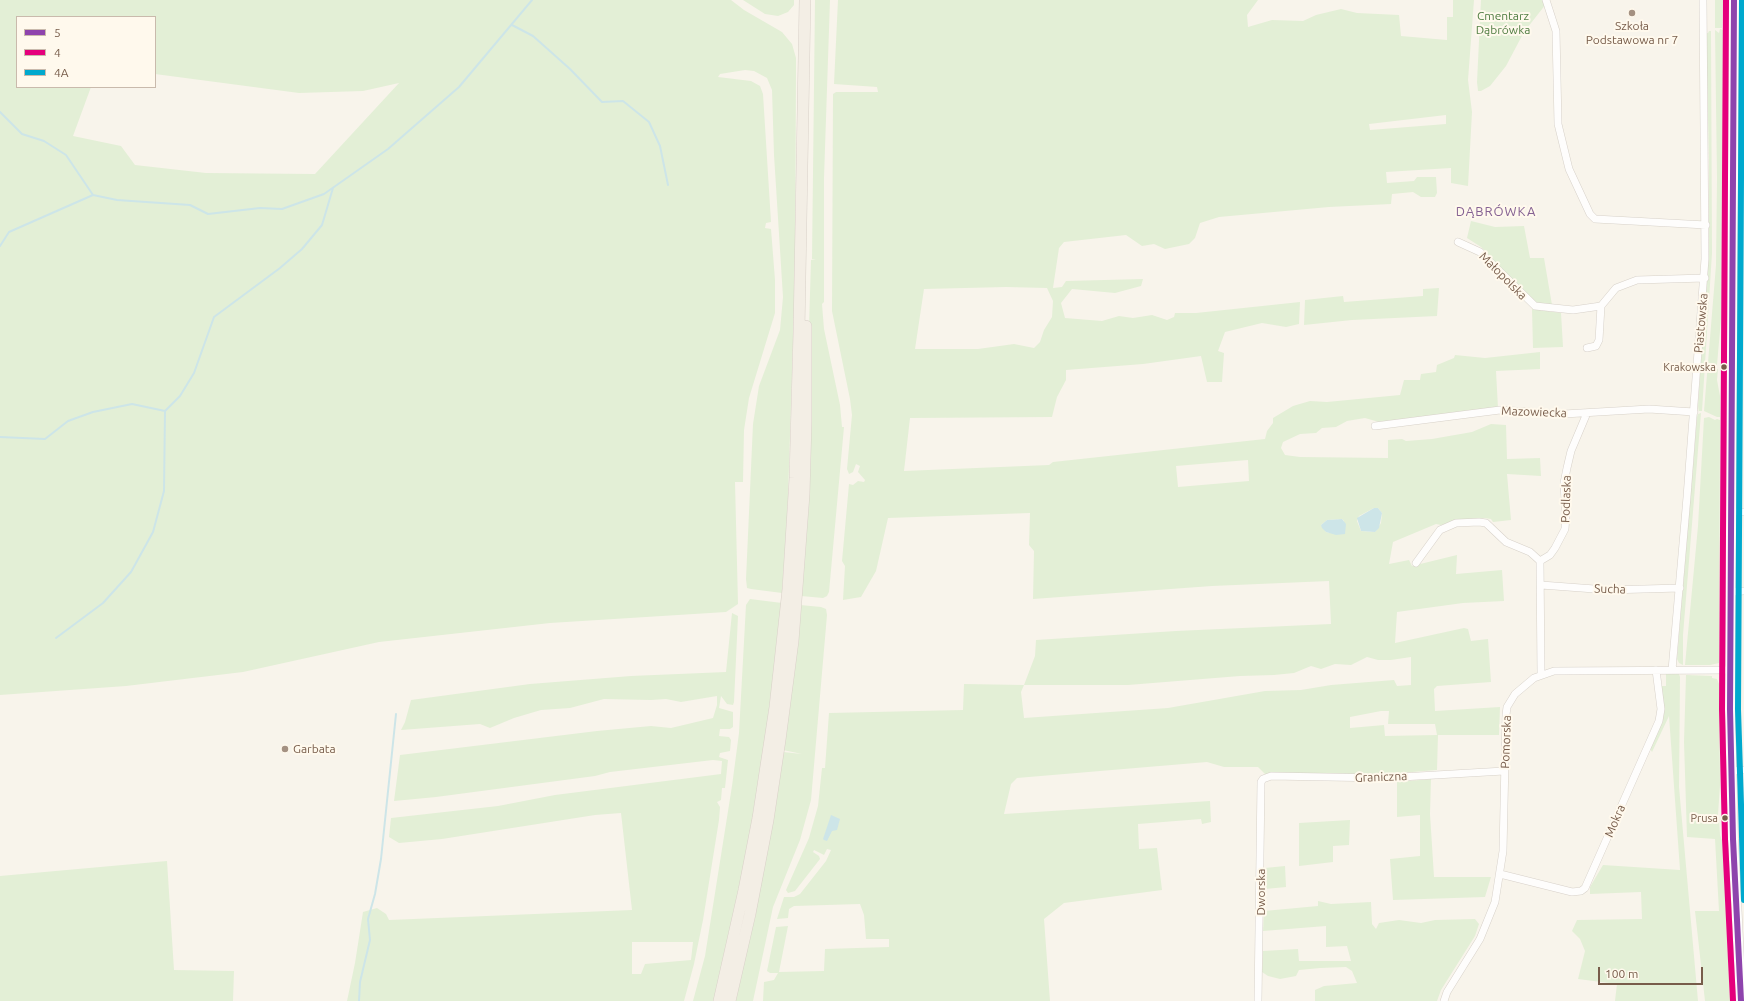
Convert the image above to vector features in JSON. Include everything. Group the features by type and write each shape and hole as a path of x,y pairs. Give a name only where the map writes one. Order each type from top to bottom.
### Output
{"main road":[{"path":"719,1001 743,898 759,811 775,707 788,589 795,478 800,305 805,0"},
{"path":"730,1001 754,896 774,787 785,706 799,574 806,422 811,0"},
{"path":"1734,0 1730,670 1732,839 1742,997"}],"street":[{"path":"1546,0 1556,31 1558,124 1569,168 1575,185 1590,214 1595,218 1706,225"},
{"name":"Piastowska","path":"1672,670 1680,588 1704,278 1706,225 1702,0"},
{"name":"Małopolska","path":"1458,242 1480,252 1535,306 1573,310 1601,306"},
{"path":"1587,348 1596,346 1599,340 1601,306 1616,288 1637,280 1704,278"},
{"name":"Mazowiecka","path":"1375,426 1500,410 1587,413 1649,409 1694,412"},
{"name":"Podlaska","path":"1540,561 1555,548 1565,529 1566,516 1564,483 1571,451 1587,413"},
{"path":"1730,512 1744,512"},
{"path":"1416,563 1440,530 1456,523 1486,523 1506,542 1530,552 1540,561 1541,674"},
{"name":"Sucha","path":"1541,585 1608,590 1680,588"},
{"path":"1730,592 1744,591"},
{"name":"Mokra","path":"1500,874 1572,892 1580,891 1585,888 1659,721 1661,709 1656,670"},
{"name":"Pomorska","path":"1444,1001 1447,992 1488,922 1495,902 1503,851 1504,770 1507,707 1515,694 1522,686 1541,674 1554,671 1730,670"},
{"name":"Graniczna","path":"1261,782 1266,776 1366,778 1504,770"},
{"path":"1731,771 1744,770"},
{"name":"Dworska","path":"1258,1001 1261,782"}],"green space":[{"path":"0,0 731,0 744,10 782,32 792,44 796,58 796,73 795,283 787,527 782,593 747,588 746,579 753,424 759,386 780,330 783,297 774,155 772,90 767,78 754,71 745,70 720,74 718,77 751,81 760,86 763,94 771,222 766,223 765,228 771,229 775,280 775,313 749,398 744,430 743,482 735,482 738,604 726,612 550,623 379,642 243,672 126,686 0,695","holes":["16,16 156,16 156,74 299,93 363,91 399,83 315,174 206,173 135,165 121,146 73,136 91,88 16,88"]},
{"path":"743,0 794,0 794,5 788,12 778,16 765,14"},
{"path":"815,0 830,0 824,178 824,302 822,304 824,329 840,405 842,427 844,427 829,592 827,596 823,598 801,596 811,260 816,259 812,259"},
{"path":"838,0 1258,0 1247,15 1248,27 1272,20 1303,21 1316,15 1341,9 1357,13 1399,15 1401,36 1447,40 1447,17 1453,17 1453,0 1474,0 1468,80 1472,112 1468,186 1451,183 1451,168 1386,172 1387,183 1414,181 1417,177 1436,177 1437,193 1435,197 1421,197 1413,192 1392,194 1391,204 1329,207 1219,217 1200,223 1195,238 1189,244 1165,249 1154,244 1142,246 1126,235 1064,242 1059,248 1053,288 1062,287 1066,281 1143,279 1141,286 1115,293 1072,289 1061,303 1065,318 1102,321 1119,316 1133,318 1152,315 1167,320 1174,317 1175,313 1196,313 1300,302 1299,324 1286,327 1262,323 1225,332 1218,351 1224,353 1222,382 1207,382 1201,356 1143,364 1066,370 1066,380 1057,397 1052,417 910,418 904,471 1049,465 1053,462 1265,439 1267,431 1273,423 1273,418 1293,406 1310,401 1327,402 1400,395 1404,380 1420,380 1421,374 1436,372 1437,365 1454,358 1455,355 1485,358 1540,352 1540,369 1496,371 1498,408 1379,422 1365,418 1347,421 1336,427 1322,428 1316,433 1300,434 1283,442 1281,448 1285,455 1300,457 1388,458 1388,440 1402,439 1406,441 1432,439 1472,432 1491,424 1506,425 1507,459 1540,458 1541,476 1507,474 1511,520 1493,522 1491,519 1484,518 1441,525 1436,524 1393,542 1389,564 1409,560 1412,566 1457,555 1456,574 1502,570 1504,601 1463,603 1397,612 1395,643 1464,628 1468,629 1471,641 1488,639 1491,682 1437,686 1434,689 1435,711 1500,707 1499,735 1438,735 1437,770 1350,777 1266,775 1258,767 1224,767 1207,762 1017,778 1011,784 1004,814 1210,801 1211,822 1202,824 1201,819 1138,824 1139,849 1157,848 1162,890 1064,903 1044,919 1050,1001 763,1001 764,982 774,980 778,973 770,973 767,971 776,927 788,926 779,972 824,971 825,949 889,947 889,939 866,939 864,915 860,904 794,906 789,909 788,918 777,919 784,897 794,897 800,894 826,861 831,850 827,849 824,855 814,850 813,852 819,856 820,859 795,891 788,893 786,890 809,838 818,806 822,768 825,768 829,713 963,710 964,684 1024,685 1035,656 1036,640 1176,631 1331,624 1329,581 1212,586 1033,599 1034,551 1029,545 1030,513 888,518 876,571 861,597 843,600 845,566 842,561 849,484 853,485 858,481 864,482 865,480 858,472 860,466 856,464 853,472 849,474 847,469 852,415 832,311 833,94 836,92 878,92 877,87 834,84","holes":["1446,115 1446,124 1370,130 1369,124","1006,287 1047,288 1053,301 1052,317 1044,330 1040,342 1034,348 1014,344 978,349 915,349 924,289","1248,460 1249,481 1178,487 1176,466","1374,508 1378,508 1382,513 1381,523 1375,532 1361,531 1357,521 1359,516","1342,519 1344,521 1330,533 1326,532 1321,525 1327,520","1367,657 1378,660 1411,657 1411,685 1397,686 1394,680 1331,685 1301,690 1265,691 1168,708 1024,718 1021,692 1024,685 1128,685 1240,676 1274,675 1294,673 1311,666 1321,669 1335,664 1351,665","1381,711 1389,711 1388,724 1435,724 1437,735 1385,736 1384,725 1350,728 1350,717"]},
{"name":"Cmentarz Dąbrówka","path":"1481,0 1544,0 1546,4 1524,32 1506,66 1490,86 1478,91 1477,82"},
{"path":"1715,0 1723,0 1722,28 1715,28"},
{"path":"1720,29 1723,30 1721,319 1717,365 1714,365 1713,368 1718,369 1717,380 1720,396 1720,417 1717,417 1704,411 1716,265 1717,178 1715,30 1719,33"},
{"path":"1711,31 1712,253 1702,411 1699,411 1699,413 1698,406 1709,240 1706,33"},
{"path":"1471,221 1495,227 1524,226 1530,258 1544,258 1552,305 1535,304 1481,247 1467,238"},
{"path":"1439,288 1437,316 1352,320 1304,325 1305,300 1343,296 1344,302 1423,296 1423,289"},
{"path":"1532,309 1561,313 1563,347 1533,348"},
{"path":"1701,413 1683,635 1683,665 1679,663 1677,659 1697,417 1698,414"},
{"path":"1709,417 1715,420 1720,420 1719,663 1710,665 1685,665 1698,526 1704,418"},
{"path":"750,599 782,603 763,760 744,869 715,1001 693,1001 705,956 732,786 739,733 746,605"},
{"path":"800,605 821,607 826,609 827,615 811,800 800,840 773,907 753,1001 735,1001 769,839 783,752 802,754 783,750"},
{"path":"732,613 738,616 734,702 733,705 727,704 721,696 719,708 733,712 733,727 730,729 720,729 719,736 729,737 731,740 730,751 720,753 719,757 728,760 725,788 722,788 721,800 717,802 720,807 719,820 703,920 694,964 684,1001 347,1001 363,912 377,908 386,914 389,920 632,910 621,813 595,815 442,839 399,843 389,837 391,818 498,806 555,795 721,774 722,761 713,760 610,772 595,776 436,797 394,801 400,755 597,731 651,726 671,728 713,718 717,705 717,696 681,702 666,699 604,699 570,708 541,710 514,718 490,728 480,724 401,730 405,722 411,700 530,684 631,676 726,672","holes":["632,942 693,942 691,960 645,964 641,974 632,974"]},
{"path":"1666,674 1679,674 1680,677 1679,787 1698,1001 1615,1001 1617,984 1578,979 1585,951 1580,939 1572,931 1577,920 1642,919 1641,892 1590,894 1590,887 1603,865 1680,870 1669,716 1652,752 1649,747 1663,714 1659,686 1666,686"},
{"path":"1686,675 1712,676 1712,678 1717,679 1719,684 1720,785 1718,815 1716,815 1716,820 1719,820 1720,835 1723,843 1730,1001 1705,1001 1695,911 1719,911 1715,839 1687,837 1684,742"},
{"path":"1431,779 1430,814 1434,877 1491,877 1485,897 1393,900 1390,859 1420,856 1420,815 1397,817 1397,782"},
{"path":"1350,820 1349,845 1333,846 1333,862 1299,866 1299,823"},
{"path":"167,861 174,970 234,971 233,1001 0,1001 0,876"},
{"path":"1285,866 1286,887 1265,889 1265,868"},
{"path":"1318,901 1331,904 1371,902 1372,924 1376,929 1379,923 1399,920 1421,923 1435,920 1475,919 1479,924 1475,936 1441,990 1437,1001 1315,1001 1315,990 1324,986 1357,983 1352,971 1346,967 1299,970 1296,976 1280,979 1268,976 1262,972 1263,951 1298,949 1299,961 1351,961 1347,946 1326,947 1326,926 1263,931 1264,911 1318,906"}],"water":[{"path":"1374,508 1378,508 1382,513 1379,528 1375,532 1361,531 1357,518"},
{"path":"1342,519 1346,524 1345,534 1336,535 1326,532 1322,528 1321,525 1327,520"},
{"path":"831,815 840,819 837,830 832,831 827,841 823,839"}],"waterway":[{"path":"0,112 22,134 44,141 66,155 93,195 117,200 190,205 208,214 260,208 282,209 324,194 388,149 459,87 532,0"},
{"path":"512,25 533,36 570,69 602,102 623,101 649,122 660,146 668,185"},
{"path":"0,437 45,439 68,421 93,412 132,404 165,411 180,396 194,373 214,317 280,268 302,249 322,225 333,188"},
{"path":"0,246 9,232 93,195"},
{"path":"56,638 103,603 131,572 153,532 164,491 165,411"},
{"path":"359,1001 360,982 370,940 368,919 375,894 381,859 396,714"}],"transit line":[{"name":"4","path":"1726,0 1722,709 1725,839 1733,1001"},
{"name":"5","path":"1734,0 1730,709 1733,839 1741,1001"},
{"name":"4A","path":"1742,0 1738,709 1744,900"}],"place":[{"name":"Szkoła Podstawowa nr 7","path":"1632,13"},
{"name":"Krakowska","path":"1724,367"},
{"name":"Garbata","path":"285,749"},
{"name":"Prusa","path":"1725,818"}],"district":[{"name":"DĄBRÓWKA","path":"1496,212"}]}
